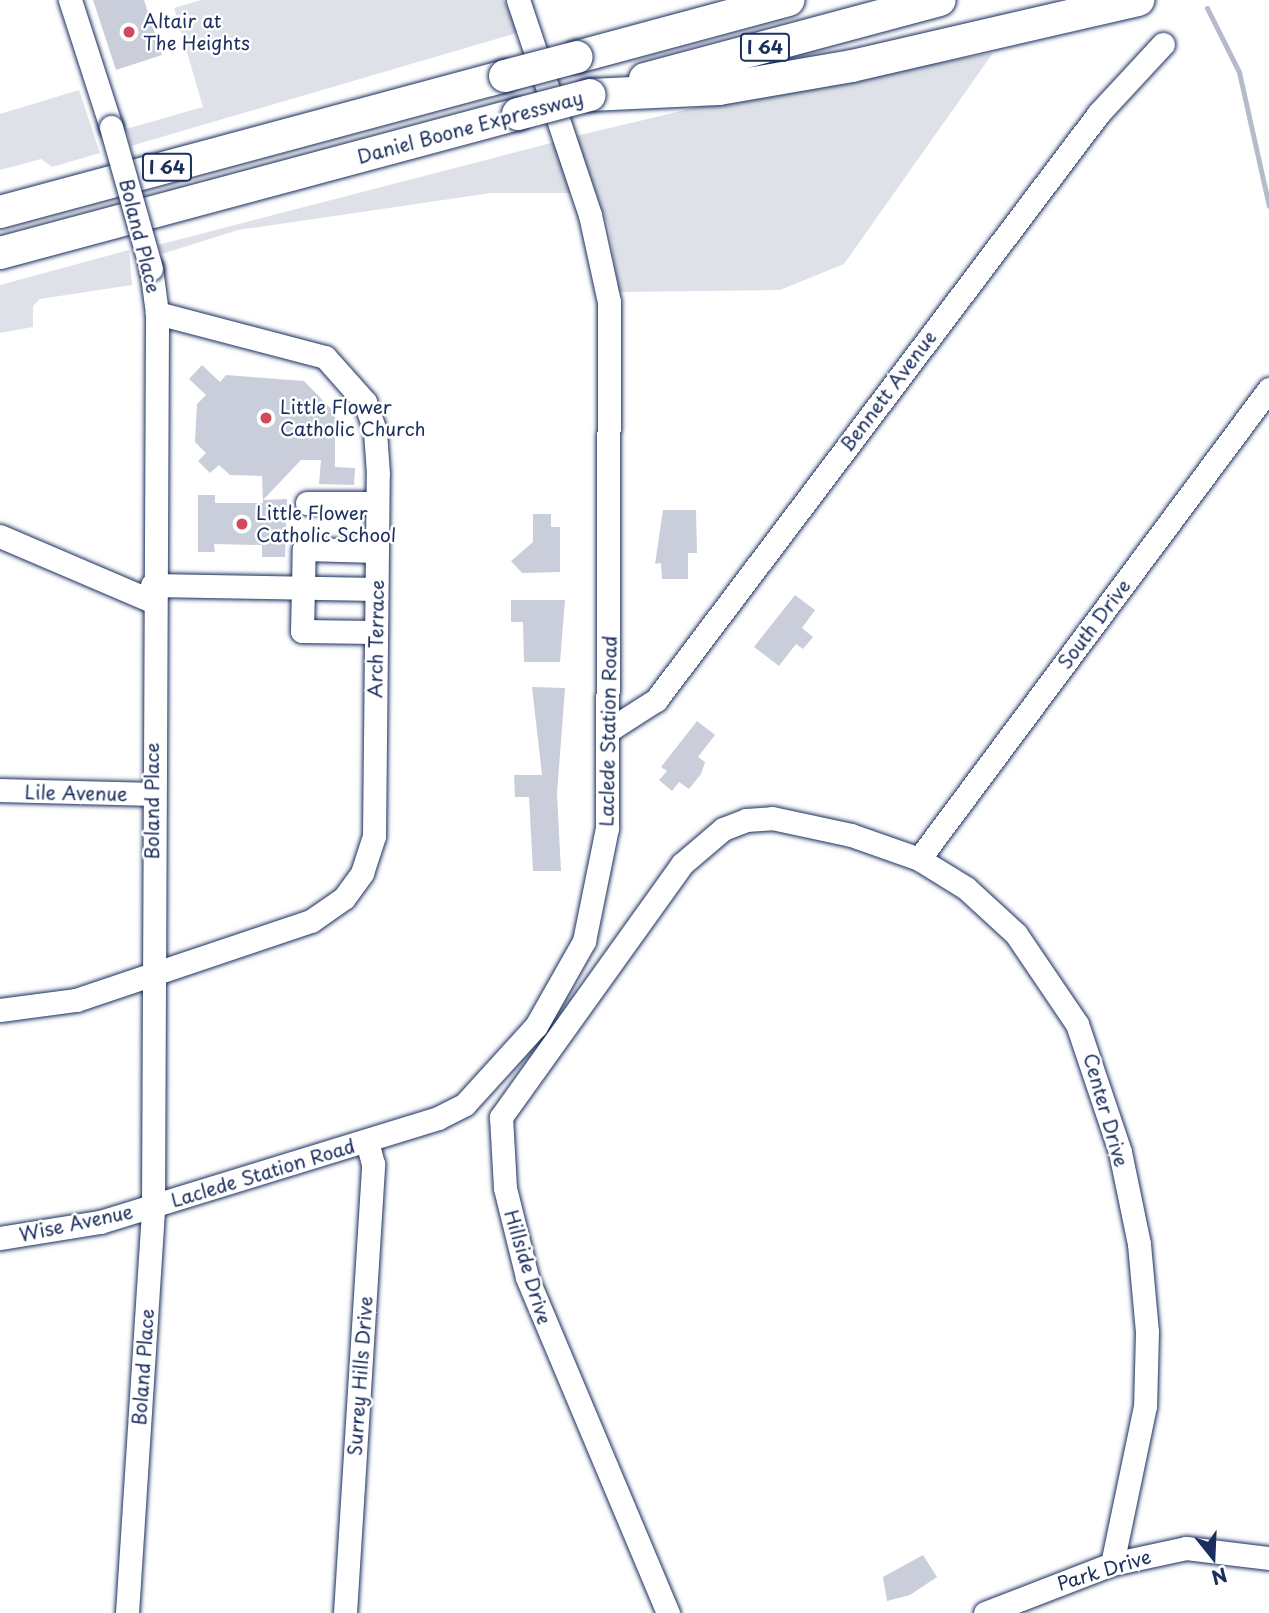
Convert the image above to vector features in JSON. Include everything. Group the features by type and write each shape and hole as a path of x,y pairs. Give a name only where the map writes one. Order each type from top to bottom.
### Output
{"highway":[{"path":"672,32 734,0"},
{"name":"Daniel Boone Expressway","path":"0,212 788,0"},
{"name":"Daniel Boone Expressway","path":"0,253 940,0"},
{"path":"590,95 719,89 840,68 1138,0"}],"street":[{"name":"Boland Place","path":"70,0 111,127 151,268 157,313 152,593 153,1207 127,1613"},
{"name":"Laclede Station Road","path":"153,1207 367,1141 465,1104 536,1026 564,983 597,897 607,828 609,730 609,302 590,215 518,0"},
{"name":"Bennett Avenue","path":"609,730 656,700 1099,113 1163,44"},
{"name":"Arch Terrace","path":"0,1010 76,1000 152,972 311,921 344,898 362,873 374,836 377,551 375,430 346,373 291,344 157,313"},
{"name":"South Drive","path":"919,859 1269,388"},
{"path":"307,503 377,503"},
{"path":"0,536 152,593 303,588 376,589"},
{"path":"376,632 302,631 304,549 377,551"},
{"name":"Lile Avenue","path":"0,790 153,794"},
{"name":"Center Drive","path":"626,936 700,846 746,820 772,818 851,835 919,859 966,888 1016,934 1060,993 1103,1085 1139,1244 1149,1374 1112,1564"},
{"name":"Hillside Drive","path":"626,936 501,1117 502,1154 513,1229 541,1317 668,1613"},
{"name":"Surrey Hills Drive","path":"345,1613 373,1164 367,1141"},
{"name":"Wise Avenue","path":"0,1238 153,1207"},
{"name":"Park Drive","path":"985,1613 1112,1564 1186,1548 1269,1558"}],"shaded area":[{"path":"201,0 504,0 520,32 131,146 126,129 203,107 174,8"},
{"path":"993,53 844,264 780,290 619,292 609,228 576,136 719,102"},
{"path":"79,90 100,153 52,167 41,159 0,170 0,114"},
{"path":"555,142 572,193 491,193 238,230 162,254 158,245"},
{"path":"129,250 132,285 40,299 33,306 33,327 0,333 0,285"}],"building":[{"name":"Altair at The Heights","path":"93,0 144,0 162,55 116,70"},
{"name":"Little Flower Catholic Church","path":"202,365 220,382 226,375 304,381 335,413 335,467 355,468 354,485 319,484 321,460 301,460 263,500 287,499 285,557 262,557 262,545 214,544 215,552 198,552 198,495 215,495 215,503 263,503 262,476 230,475 219,465 210,473 198,461 206,453 195,442 197,404 206,395 189,379"},
{"path":"663,510 696,510 697,553 688,553 688,579 662,579 661,563 655,564"},
{"path":"533,514 551,514 551,527 560,527 560,572 522,573 511,561 533,542"},
{"path":"795,595 815,610 802,628 813,637 803,649 796,644 779,666 754,647"},
{"path":"511,600 565,600 560,662 524,662 523,622 511,622"},
{"path":"532,687 565,688 557,794 561,871 533,871 529,797 515,797 514,775 542,775"},
{"path":"697,721 715,735 698,757 705,762 701,774 689,789 679,782 672,791 659,780 667,771 661,767"},
{"path":"923,1555 937,1577 910,1595 887,1601 883,1577"}],"waterway":[{"path":"1207,8 1239,72 1269,206"}],"place":[{"name":"Altair at The Heights","path":"129,32"},
{"name":"Little Flower Catholic Church","path":"266,418"},
{"name":"Little Flower Catholic School","path":"242,524"}]}
